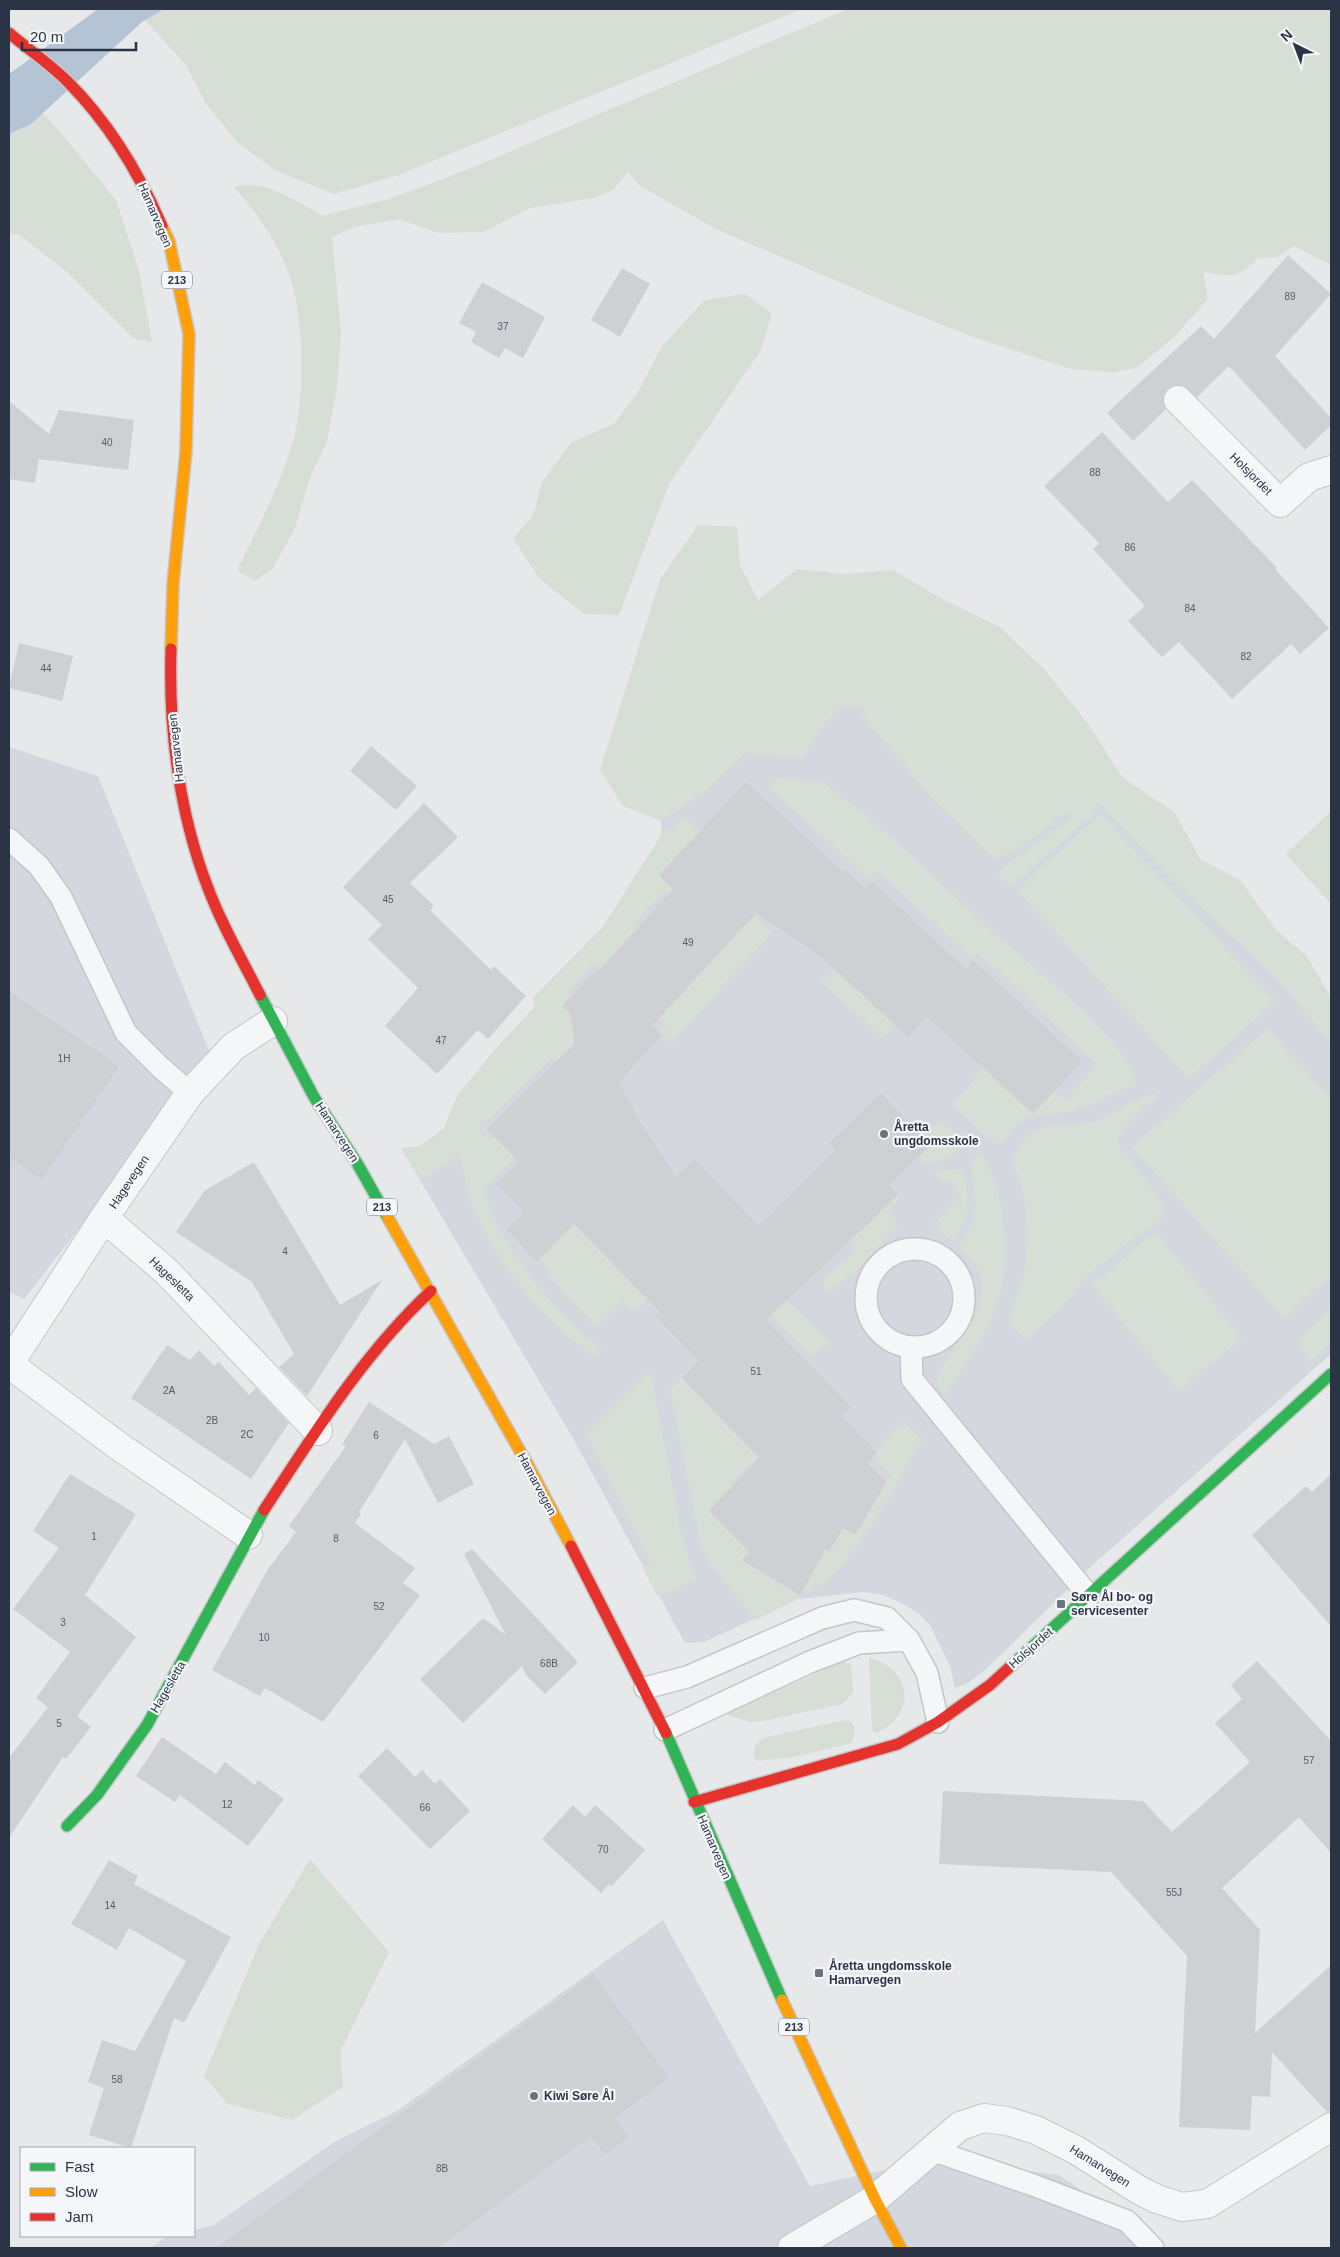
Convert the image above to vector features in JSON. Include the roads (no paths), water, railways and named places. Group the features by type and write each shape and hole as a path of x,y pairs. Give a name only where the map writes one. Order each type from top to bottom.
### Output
{"main road":[{"name":"Hamarvegen","path":"9,33 68,82 108,129 143,183 169,241 189,334 186,451 173,584 171,658 176,768 194,850 207,884 224,926 314,1097 357,1163 431,1291 529,1466 645,1688 665,1730 757,1947 875,2199 902,2248"},
{"name":"Hagesletta","path":"67,1826 94,1800 108,1783 156,1709 196,1640 248,1535 345,1391 404,1316 431,1291"},
{"name":"Holsjordet","path":"694,1802 898,1744 938,1722 990,1685 1330,1378"}],"street":[{"name":"Holsjordet","path":"1178,400 1280,503 1309,477 1331,470"},
{"name":"Hagevegen","path":"12,1350 190,1093 233,1047 273,1020"},
{"name":"Hagesletta","path":"104,1218 167,1272 318,1431"},
{"path":"12,1350 124,1451 248,1535"},
{"name":"Hamarvegen","path":"875,2199 960,2126 984,2118 1007,2121 1036,2130 1076,2150 1157,2199 1182,2207 1207,2204 1331,2127"},
{"path":"792,2248 875,2199"}],"lane":[{"path":"9,839 39,866 61,897 126,1033 159,1066 190,1093"},
{"path":"922,1248 944,1256 959,1274 965,1295 958,1324 934,1345 911,1348 887,1340 870,1322 865,1294 873,1270 896,1251 922,1248"},
{"path":"911,1348 912,1379 1089,1596"},
{"path":"645,1688 688,1677 822,1618 854,1610 887,1618 909,1640 927,1673 938,1722"},
{"path":"665,1730 810,1662 859,1643 909,1640"},
{"path":"932,2150 1033,2185 1127,2221 1152,2248"}],"water":[{"path":"98,9 164,9 142,22 31,124 9,134 9,74"}],"place":[{"name":"Åretta ungdomsskole","path":"884,1134"},
{"name":"Søre Ål bo- og servicesenter","path":"1061,1604"},
{"name":"Åretta ungdomsskole Hamarvegen","path":"819,1973"},
{"name":"Kiwi Søre Ål","path":"534,2096"}]}
